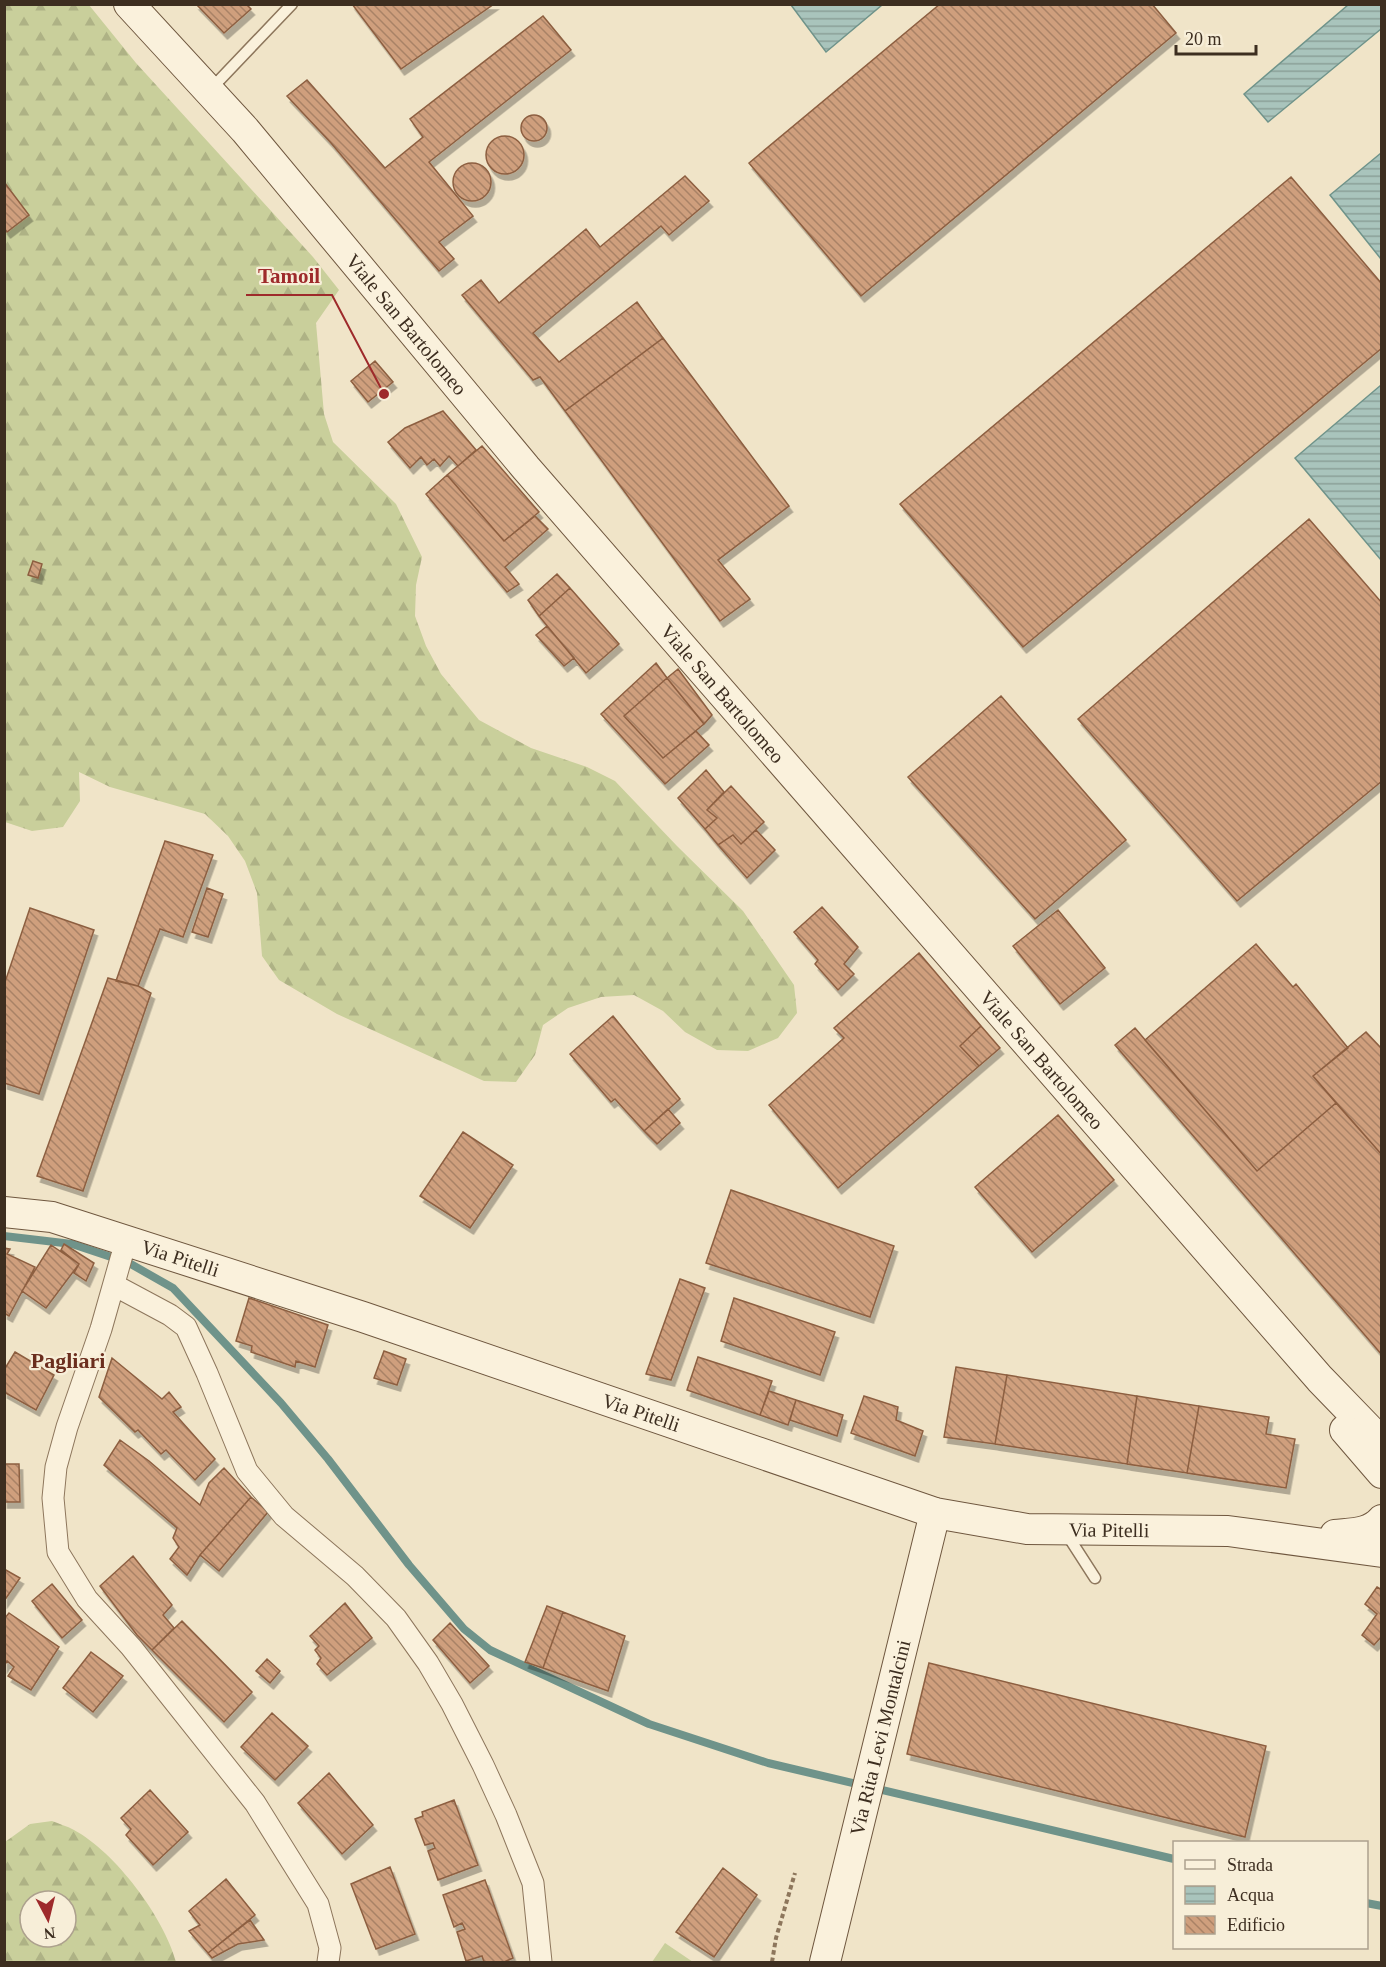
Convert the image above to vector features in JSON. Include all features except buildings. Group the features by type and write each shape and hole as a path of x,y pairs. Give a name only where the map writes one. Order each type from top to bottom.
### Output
{"main road":[{"name":"Viale San Bartolomeo","path":"129,4 245,130 526,468 1320,1379 1382,1443"},
{"name":"Via Pitelli","path":"4,1212 52,1217 363,1317 935,1513 1027,1529 1228,1531 1382,1552"},
{"path":"1320,1379 1314,1390 1320,1401 1382,1473"},
{"name":"Via Rita Levi Montalcini","path":"825,1962 935,1513"},
{"name":"Via Pitelli","path":"1290,1540 1369,1531 1382,1520"}],"street":[{"path":"126,1242 56,1467 53,1498 58,1552 87,1599 131,1647 255,1803 318,1904 330,1948 328,1962"},
{"path":"115,1281 186,1327 247,1471 284,1516 355,1576 396,1618 428,1663 483,1765 533,1883 541,1962"}],"lane":[{"path":"209,91 292,4"},
{"path":"1063,1529 1095,1578"}],"path":[{"path":"772,1962 776,1938 795,1873"}],"green space":[{"path":"4,5 89,5 136,63 313,257 339,290 316,323 324,414 333,442 396,504 422,557 416,585 415,616 426,646 441,674 479,720 531,748 587,767 615,781 743,911 794,985 797,1013 778,1038 748,1051 717,1050 685,1032 663,1011 634,995 601,997 568,1008 543,1025 535,1055 516,1082 484,1081 337,1014 279,980 262,956 257,893 245,861 228,836 205,814 110,787 79,772 80,801 63,827 32,831 5,822"},
{"path":"52,1821 90,1840 136,1887 161,1925 176,1962 5,1962 5,1842 30,1824"},
{"path":"665,1943 693,1962 652,1962"}],"water":[{"path":"791,5 882,5 826,52"},
{"path":"1348,5 1381,5 1381,29 1268,122 1244,94"},
{"path":"1381,153 1381,259 1330,195"},
{"path":"1381,385 1381,560 1295,458"}],"waterway":[{"path":"4,1236 72,1244 129,1263 173,1288 281,1403 328,1459 409,1565 464,1629 490,1650 649,1724 768,1763 1173,1859"},
{"path":"1368,1903 1382,1906"}],"place":[{"name":"Tamoil","path":"384,394"}],"district":[{"name":"Pagliari","path":"68,1360"}]}
